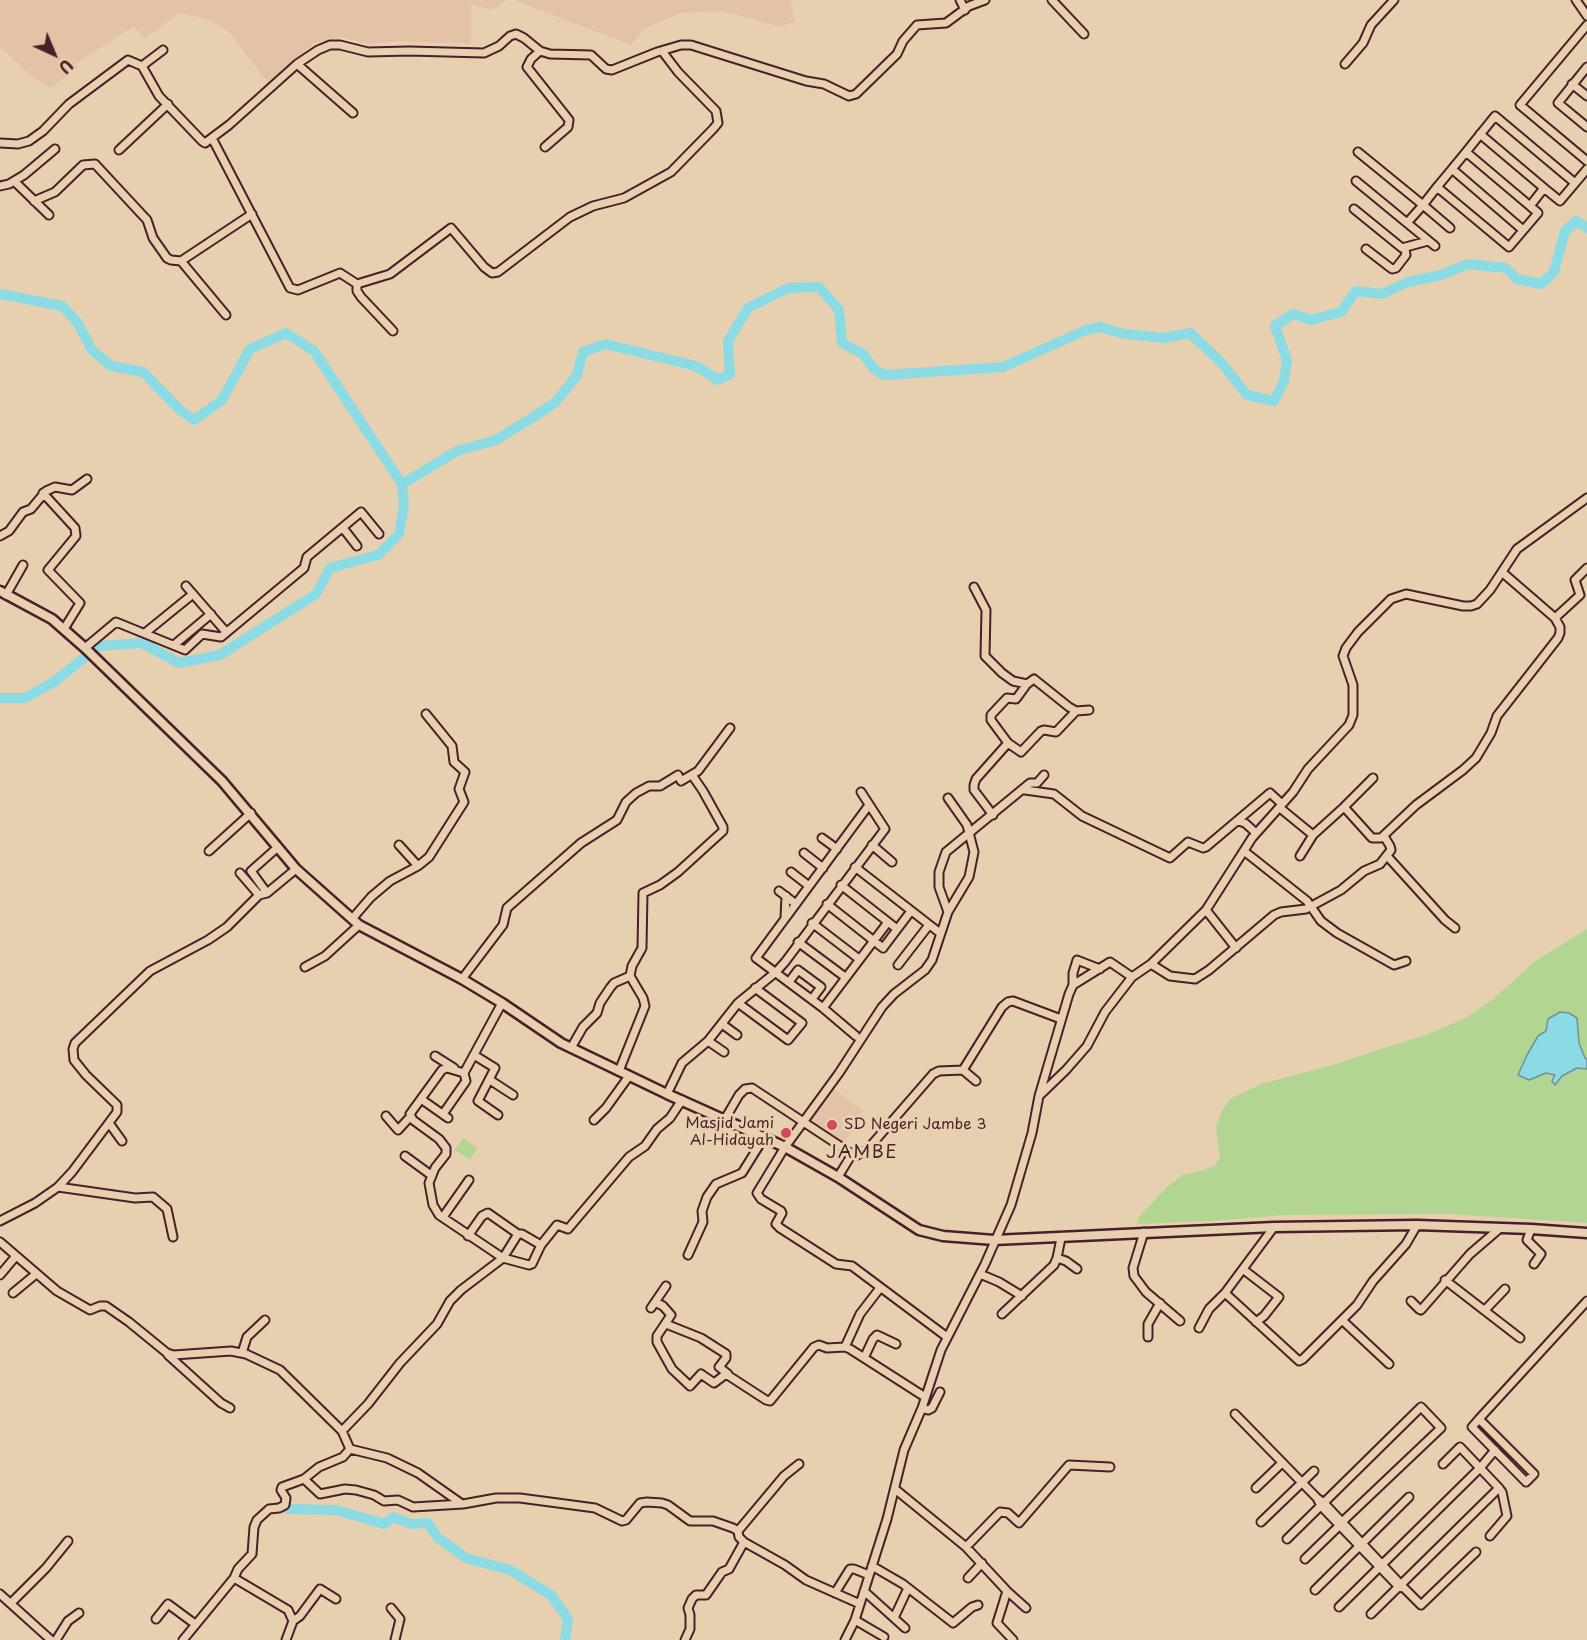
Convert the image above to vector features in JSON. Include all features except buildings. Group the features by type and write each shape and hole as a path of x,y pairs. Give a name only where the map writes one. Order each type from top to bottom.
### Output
{"street":[{"path":"960,0 965,10"},
{"path":"0,143 18,144 29,141 43,131 69,104 128,60 142,66 159,96 202,141 208,142 297,64 318,50 336,45 368,52 484,53 516,34 540,51 555,55 591,55 606,69 612,70 662,51 681,45 691,45 806,81 824,84 849,96 856,94 897,54 903,41 917,25 945,23 985,0"},
{"path":"1052,0 1084,34"},
{"path":"1345,64 1363,42 1371,25 1394,0"},
{"path":"1576,0 1587,16"},
{"path":"1587,25 1520,104 1523,109 1587,161"},
{"path":"142,66 163,50"},
{"path":"540,51 531,59 527,67 565,113 570,124 545,147"},
{"path":"212,138 293,290 340,273 357,284 390,274 451,228 484,267 492,273 498,272 570,218 593,206 624,198 671,172 718,123 718,117 712,105 678,72 662,51"},
{"path":"297,64 353,113"},
{"path":"1587,68 1558,103 1587,127"},
{"path":"1572,84 1587,96"},
{"path":"119,150 168,104"},
{"path":"1407,223 1495,116 1575,183"},
{"path":"1480,134 1560,201 1587,169"},
{"path":"0,186 14,181 55,149"},
{"path":"1358,152 1450,228"},
{"path":"1437,188 1509,247 1538,213 1466,152"},
{"path":"34,201 55,192 83,165 94,164 107,175 147,220 153,238 167,258 181,261 226,315"},
{"path":"1452,169 1523,230"},
{"path":"14,181 49,214"},
{"path":"1356,181 1435,246"},
{"path":"1530,206 1544,188"},
{"path":"1354,209 1405,249 1406,255 1396,268 1392,269 1366,249"},
{"path":"181,261 252,214"},
{"path":"1405,249 1428,241"},
{"path":"357,284 357,291 361,297 393,332"},
{"path":"0,536 9,531 22,512 31,509 44,493 55,487 72,490 87,479"},
{"path":"44,493 75,528 76,536 48,570 80,603 64,629"},
{"path":"1039,1096 1087,1046 1105,1012 1132,977 1151,964 1206,910 1256,833 1281,806 1308,769 1349,725 1352,720 1353,681 1343,656 1358,632 1391,599 1406,594 1471,606 1482,600 1503,573 1517,549 1587,498"},
{"path":"86,649 116,621 184,650 202,634 221,637 304,568 307,558 360,512 379,534"},
{"path":"343,528 357,546"},
{"path":"23,565 3,593 52,619 86,649 222,781 296,869 356,922 462,979 571,1048 667,1094 765,1136 838,1177 919,1230 943,1236 994,1240 1274,1227 1417,1225 1587,1233"},
{"path":"1555,618 1580,595 1575,580 1587,568"},
{"path":"1344,807 1372,838 1379,839 1384,836 1416,805 1476,758 1491,733 1497,716 1558,638 1560,627 1555,618 1503,573"},
{"path":"186,586 226,632"},
{"path":"974,587 986,610 985,656 1008,677 1027,684"},
{"path":"145,633 193,594"},
{"path":"174,645 211,615"},
{"path":"1076,711 1037,680 1031,680 1016,699 1007,698 991,715 993,723 1008,743 1019,751 1023,751 1041,731 1056,732 1076,711 1089,710"},
{"path":"304,967 325,956 356,922 371,897 390,881 418,867 429,857 464,800 459,789 465,772 454,762 452,746 426,714"},
{"path":"462,979 503,925 507,908 580,843 617,820 626,802 636,793 649,786 660,786 678,775 681,781 692,775 706,762 730,728"},
{"path":"993,815 974,790 974,785 976,779 1008,743"},
{"path":"619,1071 645,1006 630,976 632,966 642,948 643,894 678,872 723,831 713,808 692,775"},
{"path":"948,912 939,887 939,872 946,852 1031,783 1037,783 1044,775"},
{"path":"1300,856 1313,835 1373,778"},
{"path":"1025,790 1054,794 1082,816 1170,858 1188,842 1206,847 1270,793 1313,835"},
{"path":"667,1094 682,1063 708,1041 738,1003 776,972 885,829 861,792"},
{"path":"947,1337 852,1266 836,1264 776,1224 782,1214 781,1211 761,1199 757,1193 785,1147 882,1007 932,960 948,912 969,877 973,865 974,852 970,832 948,798"},
{"path":"856,1036 812,999 756,958 869,806"},
{"path":"209,851 251,813"},
{"path":"1238,821 1245,823 1256,833"},
{"path":"1151,964 1170,975 1195,979 1274,915 1311,907 1341,890 1360,873 1380,864 1388,857 1391,850 1384,836"},
{"path":"822,838 837,849"},
{"path":"399,845 418,867"},
{"path":"872,845 892,862"},
{"path":"263,894 250,872 278,847"},
{"path":"1244,851 1307,901 1321,921 1391,963 1397,965 1406,961"},
{"path":"804,853 823,868"},
{"path":"1388,857 1455,928"},
{"path":"855,867 940,933"},
{"path":"0,1221 58,1187 117,1112 117,1105 79,1067 73,1056 75,1044 150,971 228,927 263,894 296,869"},
{"path":"791,872 809,886"},
{"path":"240,873 263,894"},
{"path":"841,885 897,929"},
{"path":"785,918 782,893 796,904"},
{"path":"827,904 883,948 911,911"},
{"path":"1206,910 1236,948"},
{"path":"823,1008 888,922"},
{"path":"812,923 859,959"},
{"path":"898,965 929,925"},
{"path":"798,942 845,977"},
{"path":"845,1640 855,1620 872,1566 904,1450 922,1408 947,1337 980,1274 1011,1205 1023,1169 1039,1096 1061,1018 1073,985 1073,973 1077,960 1100,969"},
{"path":"1073,985 1110,962 1132,977"},
{"path":"789,982 798,970 821,987 812,999"},
{"path":"571,1048 583,1027 597,1013 600,1003 614,983 630,976"},
{"path":"738,1003 788,1041 802,1023 755,987"},
{"path":"963,1070 1002,1006 1008,1002 1013,1001 1061,1018"},
{"path":"421,1099 446,1116 466,1081 464,1073 502,1003"},
{"path":"722,1024 737,1035"},
{"path":"708,1041 724,1052"},
{"path":"474,1055 495,1068 478,1101 498,1115"},
{"path":"435,1056 464,1073"},
{"path":"386,1116 398,1130 410,1117 411,1111 442,1070 447,1068 464,1073"},
{"path":"725,1119 739,1095 748,1088 857,1155 867,1150 933,1074 939,1071 963,1070 976,1081"},
{"path":"594,1120 606,1108 629,1076"},
{"path":"490,1080 513,1095"},
{"path":"410,1117 439,1139 446,1148 446,1154 431,1175 430,1199 436,1211 468,1236 503,1258 529,1265 532,1264 541,1245 555,1226 559,1225 566,1229 570,1227 629,1157 643,1149 657,1129 670,1118 682,1100"},
{"path":"109,1123 122,1142"},
{"path":"688,1255 703,1222 702,1211 706,1197 716,1184 742,1173 765,1136"},
{"path":"838,1177 852,1154"},
{"path":"405,1156 431,1175"},
{"path":"443,1217 469,1180"},
{"path":"58,1187 135,1198 153,1197 167,1209 173,1237"},
{"path":"468,1236 482,1216 488,1213 518,1234 541,1245"},
{"path":"1225,1293 1299,1361 1357,1305 1373,1281 1406,1245 1417,1225"},
{"path":"1199,1328 1209,1309 1244,1270 1274,1227"},
{"path":"1411,1301 1421,1310 1470,1254 1499,1229"},
{"path":"1531,1229 1527,1240 1541,1254 1534,1264"},
{"path":"1144,1232 1133,1268 1134,1276 1146,1292 1180,1321"},
{"path":"342,1431 436,1324 450,1301 503,1258 518,1234"},
{"path":"1002,1314 1049,1270 1058,1258 1060,1238"},
{"path":"0,1242 57,1291 88,1310 103,1305 116,1312 167,1353 221,1403 230,1408"},
{"path":"0,1275 16,1256"},
{"path":"1058,1258 1077,1269"},
{"path":"1244,1270 1279,1297 1264,1316 1256,1322"},
{"path":"13,1293 36,1274"},
{"path":"980,1274 1022,1296"},
{"path":"1445,1280 1520,1338"},
{"path":"666,1286 653,1305 660,1304 671,1314 657,1336 657,1342 672,1369 688,1386 692,1386 701,1374 714,1383 723,1375 728,1374"},
{"path":"845,1347 860,1314 880,1288"},
{"path":"1485,1310 1505,1289"},
{"path":"1479,1419 1534,1474 1526,1482 1472,1426 1587,1301"},
{"path":"1148,1337 1148,1324 1160,1303"},
{"path":"242,1353 247,1337 265,1320"},
{"path":"1342,1320 1389,1364"},
{"path":"666,1324 701,1338 726,1354 726,1358 718,1367 766,1400 770,1401 814,1347 819,1345 827,1348 845,1347 925,1396"},
{"path":"864,1358 877,1335 896,1344"},
{"path":"167,1353 174,1355 231,1351 242,1353 279,1370 342,1431 350,1449"},
{"path":"922,1408 928,1410 932,1408 940,1392"},
{"path":"1287,1539 1421,1407 1441,1428 1305,1559"},
{"path":"1235,1414 1421,1605 1476,1552"},
{"path":"1443,1464 1460,1447 1502,1492 1507,1516 1490,1536"},
{"path":"183,1640 252,1554 254,1527 257,1520 269,1509 279,1508 285,1504 282,1488 304,1479 319,1467 346,1455 350,1449"},
{"path":"350,1449 387,1458 418,1473 463,1504"},
{"path":"1339,1607 1480,1468 1495,1450"},
{"path":"1256,1488 1282,1463"},
{"path":"799,1464 784,1476 738,1531 739,1537 785,1565 806,1581 860,1604"},
{"path":"966,1547 1000,1512 1008,1513 1019,1523 1069,1464 1110,1467"},
{"path":"1262,1522 1314,1471"},
{"path":"304,1479 320,1494 345,1489 369,1493 384,1502 403,1501 413,1507 463,1504 496,1498 530,1499 595,1508 622,1521 626,1520 640,1503 654,1502 668,1504 690,1521 719,1522 738,1531"},
{"path":"1371,1614 1499,1488"},
{"path":"895,1489 966,1547 1026,1608"},
{"path":"1315,1590 1409,1497"},
{"path":"11,1603 46,1568 68,1541"},
{"path":"685,1640 690,1629 688,1608 692,1599 698,1594 706,1595 722,1572 729,1569 744,1542"},
{"path":"968,1578 982,1563"},
{"path":"872,1566 908,1588 953,1623 972,1607 978,1605"},
{"path":"835,1593 850,1569 869,1575"},
{"path":"234,1578 288,1610 293,1621"},
{"path":"894,1618 908,1588"},
{"path":"286,1640 293,1621 300,1616 320,1589 336,1599"},
{"path":"864,1591 905,1628"},
{"path":"1007,1591 997,1623 1012,1640"},
{"path":"0,1594 51,1640"},
{"path":"156,1619 168,1604 195,1624"},
{"path":"391,1608 400,1620 396,1640"},
{"path":"56,1640 68,1621 79,1613"},
{"path":"855,1620 884,1637"}],"shaded area":[{"path":"0,0 507,0 492,10 471,4 471,44 399,41 370,44 341,37 314,43 269,84 229,32 209,20 180,13 145,38 133,27 75,64 78,67 51,88 30,75 0,47"},
{"path":"514,0 790,0 795,21 780,27 723,11 680,13 644,29 631,45"},
{"name":"SD Negeri Jambe 3","path":"834,1089 863,1111 858,1118 861,1120 837,1151 803,1129"}],"green space":[{"path":"1587,929 1587,1223 1449,1214 1285,1215 1137,1224 1138,1218 1166,1188 1182,1175 1215,1165 1220,1157 1216,1127 1221,1112 1230,1099 1261,1084 1329,1066 1425,1035 1464,1019 1492,1000 1534,962"},
{"path":"463,1138 477,1148 470,1160 455,1150"}],"water":[{"path":"1560,1012 1569,1013 1577,1018 1579,1043 1587,1059 1587,1069 1577,1068 1562,1076 1555,1085 1552,1081 1555,1075 1546,1073 1529,1080 1518,1075 1538,1036 1546,1031 1548,1019"}],"waterway":[{"path":"402,484 457,451 496,440 556,402 577,375 583,352 605,344 696,366 718,380 730,374 728,341 748,308 788,288 819,287 839,310 842,343 863,354 873,368 884,375 1003,367 1086,330 1100,327 1125,334 1164,338 1190,333 1221,362 1247,395 1274,401 1284,381 1287,360 1275,326 1293,314 1311,320 1341,312 1356,291 1382,294 1408,282 1441,275 1468,264 1506,268 1517,279 1541,284 1554,272 1565,231 1576,221 1587,228"},
{"path":"0,294 62,306 77,322 92,350 111,366 143,372 180,410 194,420 222,400 250,349 286,333 314,351 402,484 404,505 399,534 378,555 330,568 316,594 220,655 179,663 142,643 99,646 54,682 25,698 0,698"},
{"path":"288,1509 336,1510 384,1524 394,1517 411,1524 428,1523 437,1537 466,1558 510,1570 551,1595 568,1619 565,1640"}],"place":[{"name":"SD Negeri Jambe 3","path":"832,1125"},
{"name":"Masjid Jami Al-Hidayah","path":"786,1133"}],"district":[{"name":"JAMBE","path":"862,1153"}]}
